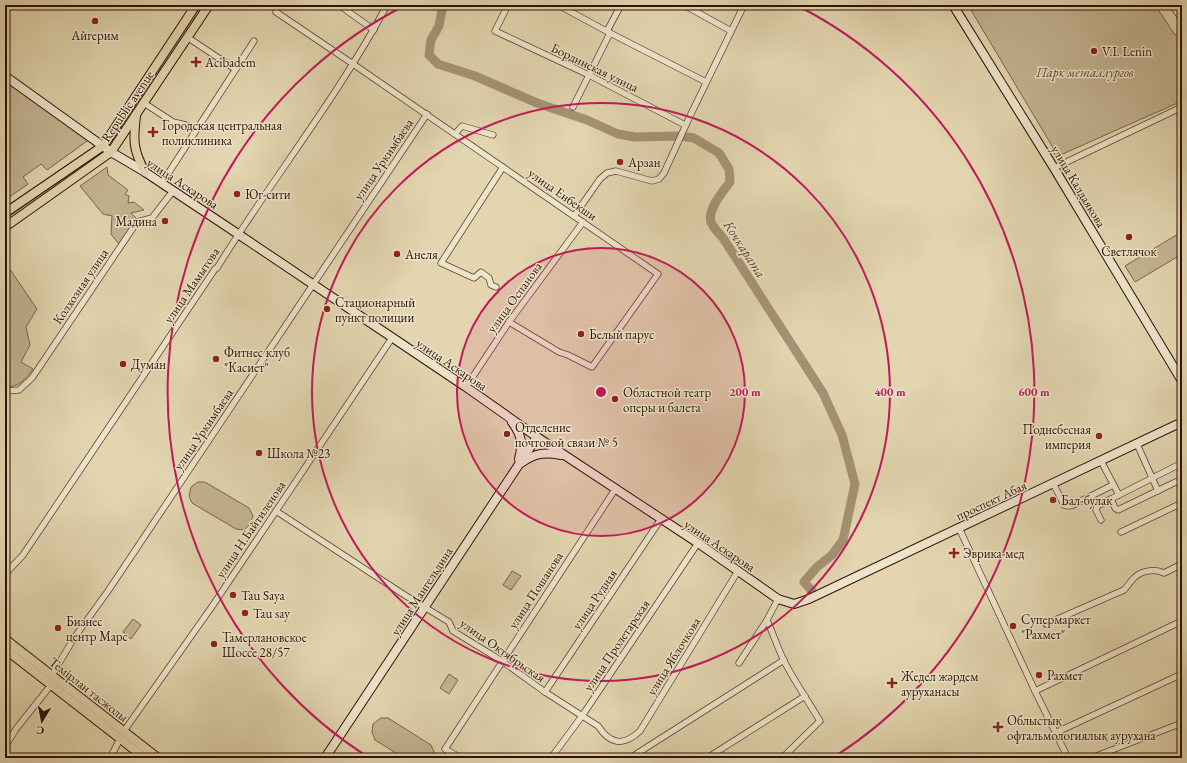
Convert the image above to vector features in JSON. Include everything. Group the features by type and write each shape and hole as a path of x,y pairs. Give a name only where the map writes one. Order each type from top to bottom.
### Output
{"main road":[{"name":"Republic avenue","path":"5,213 103,146 196,5"},
{"name":"Republic avenue","path":"5,227 111,152 209,5"},
{"name":"улица Калдаякова","path":"953,5 1054,168 1182,380"},
{"name":"улица Аскарова","path":"5,76 111,152 162,183 313,284 466,387 537,437 698,543 778,599 794,604 809,599"},
{"path":"137,113 134,140 135,150 138,160 145,172"},
{"path":"510,418 520,434 522,442 518,465"},
{"name":"проспект Абая","path":"809,599 1182,422"},
{"name":"улица Мангельдина","path":"325,758 537,437"},
{"path":"518,465 530,457 538,454 553,453 566,456"},
{"name":"Темірлан тасжолы","path":"5,639 52,675 122,735 145,758"},
{"name":"Темірлан тасжолы","path":"5,649 51,685 122,735 158,758"}],"street":[{"path":"339,5 374,30"},
{"name":"улица Мамытова","path":"5,571 8,571 23,555 217,268 238,234 353,64 374,30 387,5"},
{"name":"Бординская улица","path":"508,5 495,31 589,76 685,126"},
{"path":"558,5 706,82"},
{"path":"573,107 589,76 621,5"},
{"path":"684,5 731,31"},
{"path":"574,216 600,179 608,173 616,171 652,180 659,179 664,173 685,126 744,5"},
{"path":"1172,5 1182,19"},
{"name":"улица Енбекши","path":"276,12 427,114 658,274 592,367 568,354 559,352 509,322"},
{"path":"187,37 235,69"},
{"path":"162,183 254,41"},
{"path":"144,102 173,122 196,129"},
{"path":"1054,168 1182,107"},
{"name":"улица Уркимбаева","path":"52,675 74,638 112,585 427,114"},
{"path":"455,134 462,126 494,135"},
{"path":"496,287 491,285 489,278 481,272 474,278 441,263 503,167"},
{"name":"Колхозная улица","path":"5,391 19,390 32,378 137,222 152,218 173,191"},
{"name":"улица Оспанова","path":"466,387 509,322 583,222"},
{"name":"улица Н.Байтиленова","path":"110,758 122,735 211,608 392,338"},
{"path":"1137,444 1158,491"},
{"path":"1101,461 1118,495"},
{"path":"1101,520 1096,508 1097,506 1182,463"},
{"path":"1111,499 1115,508 1118,510 1182,479"},
{"path":"1053,483 1064,504 1069,506 1113,485"},
{"name":"улица Пошанова","path":"461,758 445,749 616,488"},
{"path":"1121,532 1182,503"},
{"name":"улица Октябрьская","path":"276,511 403,594 449,622 453,631 502,661 545,692 598,726 610,739 617,741"},
{"name":"улица Рудная","path":"545,692 661,519"},
{"path":"959,528 1068,758"},
{"name":"улица Пролетарская","path":"551,758 582,716 698,543"},
{"path":"1046,624 1124,590 1137,575 1155,571 1164,573 1182,564"},
{"name":"улица Яблочкова","path":"617,741 633,737 640,731 738,571"},
{"path":"739,663 767,620 778,599"},
{"path":"767,620 797,686 820,721 782,758"},
{"path":"1035,691 1182,621"},
{"path":"630,758 784,660"},
{"path":"1055,733 1182,674"},
{"path":"5,747 16,729 51,685"},
{"path":"707,758 805,696"},
{"path":"1091,758 1182,723"}],"green space":[{"path":"200,5 204,5 115,139 113,138"},
{"name":"Парк металлургов","path":"968,5 1155,5 1175,35 1182,30 1182,101 1058,156"},
{"path":"5,80 90,139 47,170 41,164 23,177 28,184 5,200"},
{"path":"94,157 96,159 5,222 5,219"},
{"path":"107,167 108,175 128,190 125,194 129,196 128,203 134,202 144,210 131,213 138,220 119,244 111,234 112,216 103,214 80,186"},
{"path":"1178,234 1182,241 1182,254 1135,282 1125,266"},
{"path":"5,262 37,309 26,327 30,345 21,362 33,369 24,380 10,387 5,387"},
{"path":"198,482 205,482 249,508 253,516 250,524 244,530 236,529 192,503 189,496 191,487"},
{"path":"512,571 521,576 511,590 503,585"},
{"path":"133,619 141,625 131,639 123,632"},
{"path":"449,674 458,680 449,694 440,688"},
{"path":"381,718 388,718 431,745 435,754 433,758 404,758 375,740 372,732 373,724"}],"waterway":[{"name":"Кочкарата","path":"443,5 439,26 431,40 429,55 438,64 475,76 537,103 587,120 618,134 635,137 680,136 694,138 719,153 729,169 730,182 713,206 710,217 711,222 723,238 823,393 842,435 855,484 843,540 832,555 817,567 804,582 812,591"}],"place":[{"name":"Айгерим","path":"95,21"},
{"name":"V.I. Lenin","path":"1094,51"},
{"name":"Acibadem","path":"196,62"},
{"name":"Городская центральная поликлиника","path":"153,132"},
{"name":"Арзан","path":"620,162"},
{"name":"Юг-сити","path":"237,194"},
{"name":"Мадина","path":"165,221"},
{"name":"Светлячок","path":"1129,237"},
{"name":"Анеля","path":"397,254"},
{"name":"Стационарный пункт полиции","path":"327,309"},
{"name":"Белый парус","path":"581,334"},
{"name":"Фитнес клуб \"Касиет\"","path":"216,359"},
{"name":"Думан","path":"123,364"},
{"name":"Областной театр оперы и балета","path":"615,399"},
{"name":"Отделение почтовой связи № 5","path":"507,434"},
{"name":"Поднебесная империя","path":"1099,436"},
{"name":"Школа №23","path":"259,453"},
{"name":"Бал-булак","path":"1053,500"},
{"name":"Эврика-мед","path":"954,553"},
{"name":"Tau Saya","path":"233,595"},
{"name":"Tau say","path":"245,613"},
{"name":"Супермаркет \"Рахмет\"","path":"1013,626"},
{"name":"Бизнес центр Марс","path":"58,628"},
{"name":"Тамерлановское Шоссе 28/57","path":"214,644"},
{"name":"Рахмет","path":"1039,675"},
{"name":"Жедел жәрдем ауруханасы","path":"892,683"},
{"name":"Облыстық офтальмологиялық аурухана","path":"998,727"}]}
